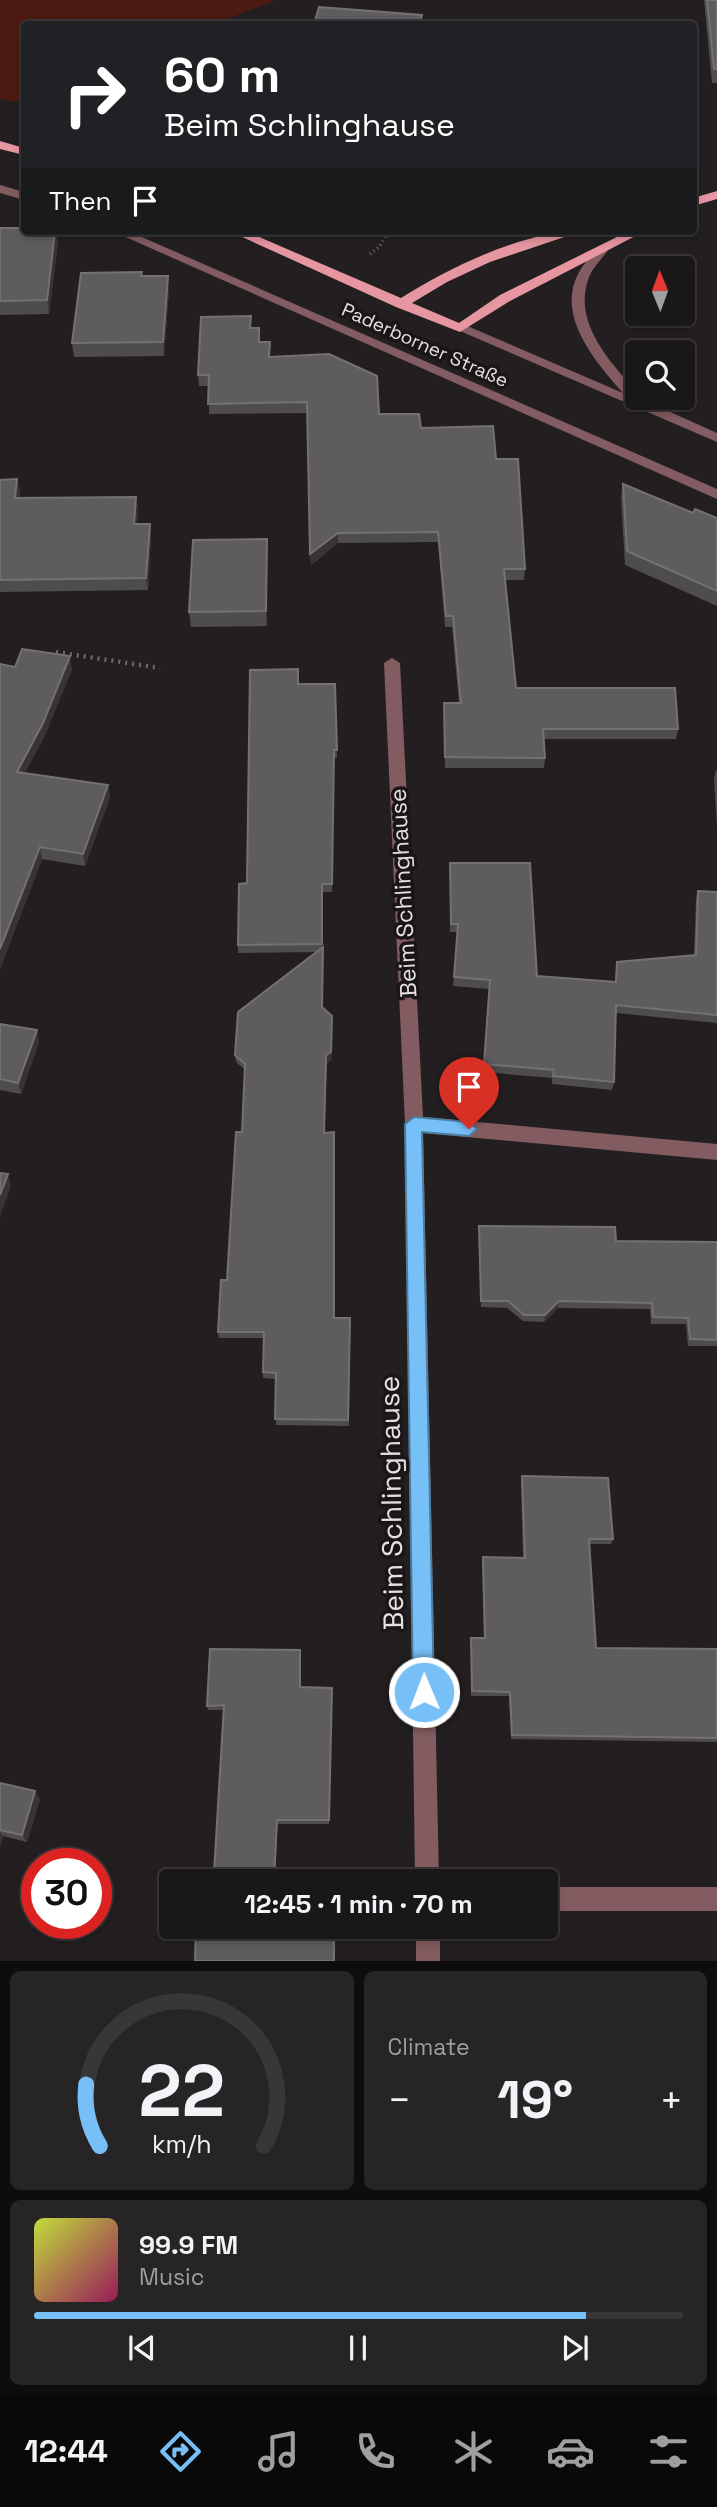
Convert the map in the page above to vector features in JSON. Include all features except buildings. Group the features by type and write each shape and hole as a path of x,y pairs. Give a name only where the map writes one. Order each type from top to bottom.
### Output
{"main road":[{"path":"0,145 21,151"},
{"path":"697,201 717,195"},
{"name":"Paderborner Straße","path":"244,235 460,328"},
{"path":"401,304 433,282 468,265 563,235"},
{"path":"460,328 505,298 631,235"}],"street":[{"path":"0,189 21,195"},
{"name":"Paderborner Straße","path":"127,235 717,494"},
{"path":"602,250 583,276 579,314 585,333 605,365 625,387"},
{"name":"Paderborner Straße","path":"460,328 625,398"},
{"name":"Paderborner Straße","path":"652,410 717,438"},
{"name":"Beim Schlinghause","path":"392,663 414,1124 427,1869"},
{"path":"414,1124 717,1152"},
{"path":"558,1899 717,1899"},
{"path":"428,1939 428,1961"}],"path":[{"path":"55,652 160,668"}],"shaded area":[{"path":"0,0 276,0 222,21 21,21 21,100 16,102 0,99"}],"route":[{"path":"424,1692 414,1124 469,1129"}]}
